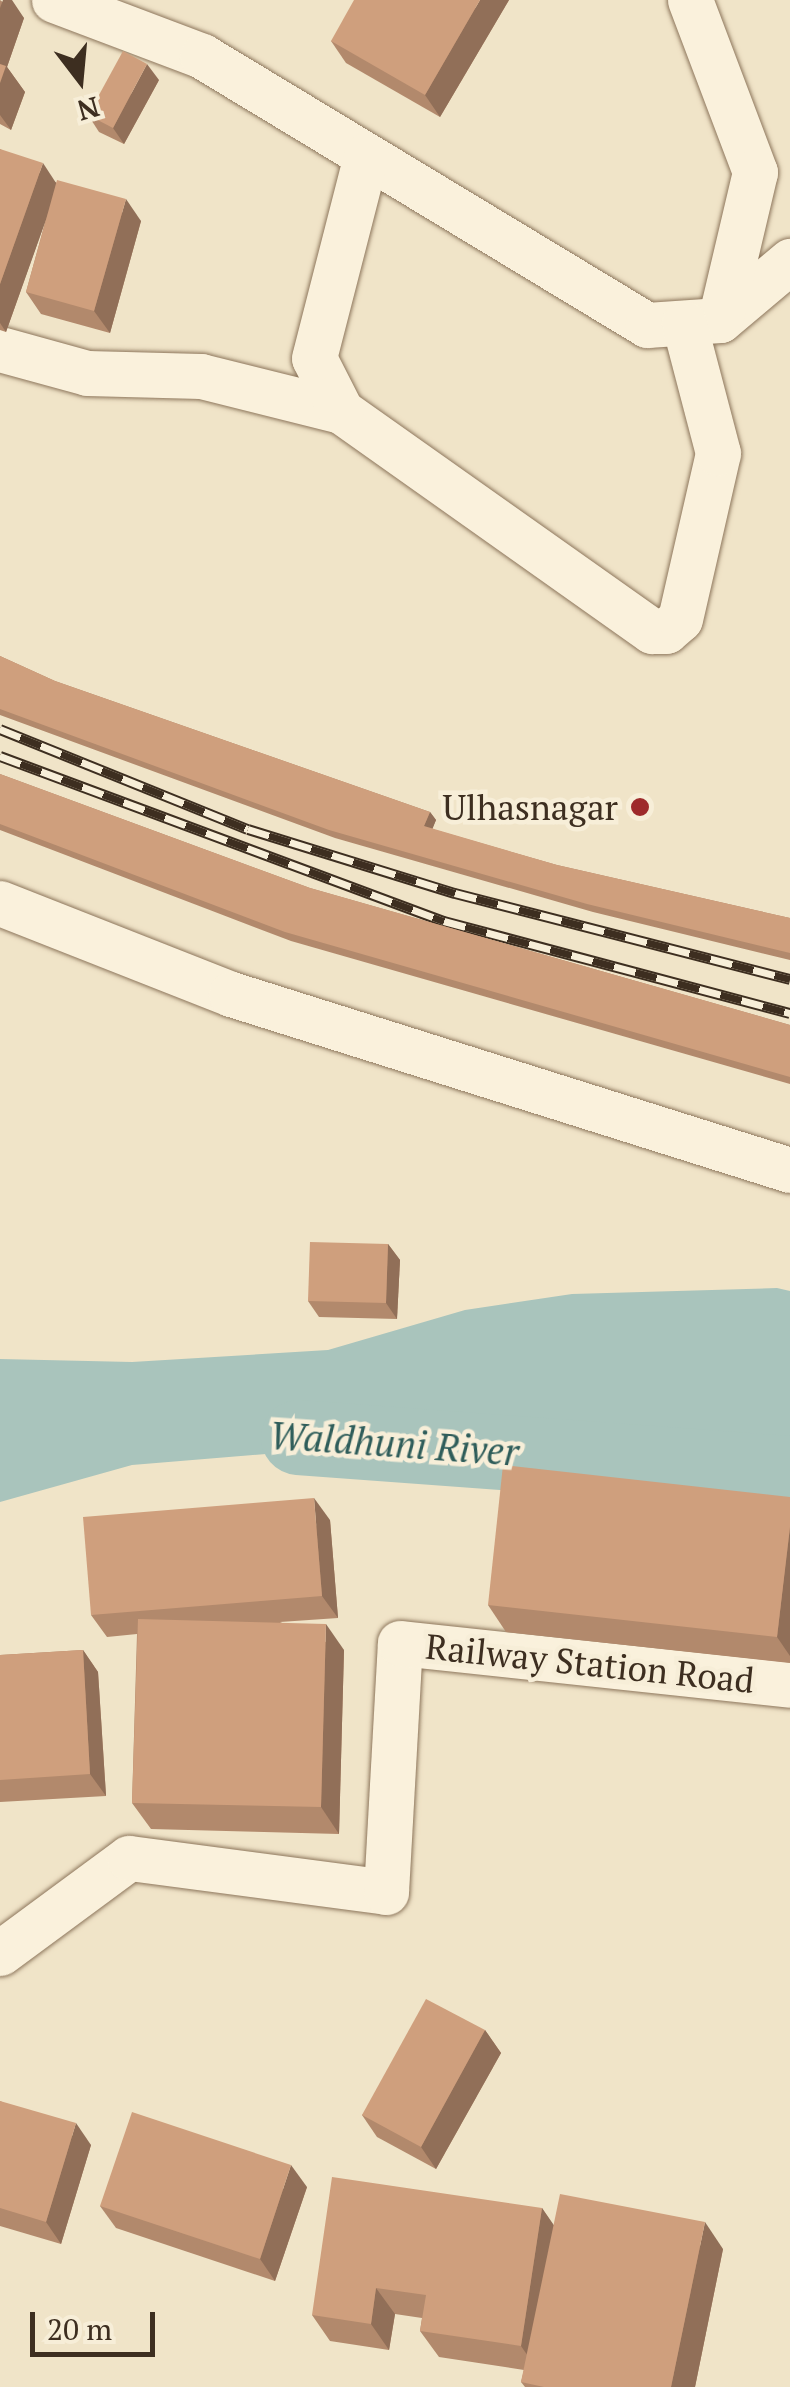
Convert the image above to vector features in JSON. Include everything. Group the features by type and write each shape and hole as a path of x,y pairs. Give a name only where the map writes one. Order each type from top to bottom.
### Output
{"street":[{"path":"54,0 202,56 647,326 702,322 790,261"},
{"path":"0,349 86,373 201,376 341,411 652,630 666,632 680,620 718,453 702,322 755,172 690,0"},
{"path":"341,411 314,358 366,156"},
{"path":"0,903 232,994 790,1170"},
{"name":"Railway Station Road","path":"0,1954 129,1858 386,1892 400,1642 790,1685"}],"water":[{"path":"777,1288 790,1291 790,1454 602,1426 132,1465 0,1502 0,1359 132,1362 328,1350 465,1310 572,1294"}],"building":[{"path":"354,0 480,0 425,95 331,41"},
{"path":"123,51 147,64 113,128 88,115"},
{"path":"0,149 43,163 0,284"},
{"path":"57,180 126,199 94,311 26,292"},
{"path":"0,656 55,681 430,812 424,826 557,865 790,918 790,953 587,904 329,830 0,709"},
{"path":"0,774 310,888 790,1025 790,1077 285,932 0,824"},
{"path":"310,1242 388,1244 386,1303 308,1301"},
{"path":"503,1465 790,1497 777,1637 488,1605"},
{"path":"314,1498 322,1596 91,1615 83,1517"},
{"path":"138,1619 326,1624 321,1807 132,1803"},
{"path":"83,1650 90,1774 0,1780 0,1655"},
{"path":"426,1999 485,2030 421,2147 362,2115"},
{"path":"0,2101 76,2123 46,2222 0,2208"},
{"path":"132,2112 291,2165 260,2259 100,2206"},
{"path":"332,2177 542,2208 521,2346 420,2331 426,2295 376,2288 371,2324 312,2315"},
{"path":"560,2194 705,2222 671,2387 544,2387 521,2382"}],"waterway":[{"name":"Waldhuni River","path":"298,1437 790,1473"}],"railway":[{"path":"0,729 248,829 455,893 790,979"},
{"path":"0,756 444,921 790,1013"}],"place":[{"name":"Ulhasnagar","path":"640,807"}]}
